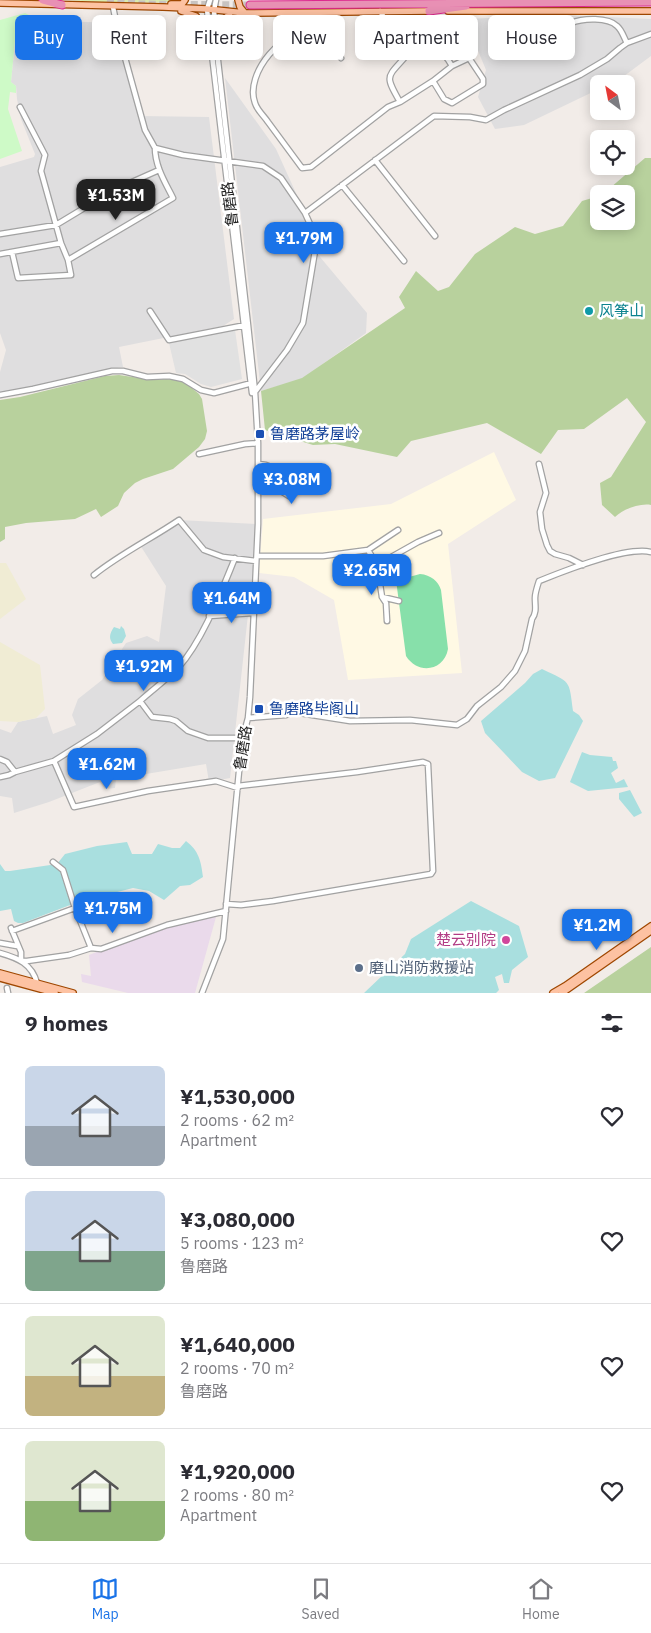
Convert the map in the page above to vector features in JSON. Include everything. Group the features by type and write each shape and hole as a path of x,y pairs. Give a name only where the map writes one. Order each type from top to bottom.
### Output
{"highway":[{"path":"43,0 62,4"},
{"path":"429,11 499,2"},
{"path":"250,5 651,2"}],"main road":[{"path":"163,7 166,4 182,4 185,0"},
{"path":"238,0 240,7 245,13"},
{"path":"0,3 163,7 245,13 651,11"},
{"path":"163,7 166,10 193,15"},
{"path":"228,15 231,12"},
{"path":"553,993 651,926"},
{"path":"562,993 651,931"},
{"path":"0,973 73,993"},
{"path":"0,978 55,993"}],"street":[{"name":"鲁磨路","path":"210,0 211,15"},
{"path":"211,10 216,0"},
{"path":"68,260 173,198 160,170 156,158 156,148 145,130 119,36 114,7"},
{"path":"380,11 382,15"},
{"path":"575,22 607,21 619,28 628,43"},
{"path":"305,213 434,116 470,117 486,120 580,75 607,59 628,43 651,34"},
{"path":"273,49 257,76 252,90 255,104 302,168 311,167 388,107 400,102 433,81 452,66 469,58 484,79 483,84 452,103 444,99 433,81"},
{"name":"鲁磨路","path":"216,60 256,409"},
{"path":"400,102 389,82 390,74 403,60"},
{"path":"448,60 452,66"},
{"path":"12,252 18,278 71,275 41,169 45,155 20,107"},
{"path":"156,148 183,155 263,166 281,178 305,213 316,239 303,323 287,350 255,392"},
{"path":"375,160 435,236"},
{"path":"0,234 56,225 114,190 160,170"},
{"path":"342,185 404,261"},
{"path":"0,254 62,243"},
{"path":"150,311 169,340 246,325"},
{"path":"0,395 26,391 112,371 123,371 147,377 169,376 183,378 201,390 214,393 252,383"},
{"name":"鲁磨路","path":"202,993 223,939 242,740 248,718 250,697 259,464 255,392 252,383"},
{"path":"199,454 258,443"},
{"path":"259,464 306,476 324,469"},
{"path":"539,464 546,493 540,512 546,545 555,554 583,565"},
{"path":"278,470 281,491 289,496 306,484"},
{"path":"306,476 306,484"},
{"path":"279,483 306,484 324,490"},
{"path":"94,575 113,560 136,548 179,520 202,549 212,554 256,559 323,556 368,550 398,530"},
{"path":"378,565 418,542 439,533"},
{"path":"368,550 378,565 382,596 386,603 387,621"},
{"path":"248,718 286,716 292,712 350,721 410,720 453,725 462,723 477,706 502,687 520,662 525,651 536,608 535,598 539,581 583,565 629,552 644,550 651,552"},
{"path":"0,777 54,761 97,734 140,701 177,668 192,649 235,558"},
{"path":"382,596 398,601"},
{"path":"209,616 253,613"},
{"path":"140,701 152,717 176,721 188,731 208,738 235,738 242,740"},
{"path":"0,759 7,762 15,772"},
{"path":"54,761 74,807 148,791 216,781 238,787 423,762 428,764 433,871 430,874 273,901 241,905 226,904"},
{"path":"53,862 62,870 91,948"},
{"path":"21,961 21,952 17,946 12,929 76,908"},
{"path":"21,961 69,955 91,948 100,949 167,925 226,911"},
{"path":"0,942 17,946"},
{"path":"0,953 21,961 30,968 37,983"}],"shaded area":[{"path":"575,16 651,19 651,56 625,75 590,75 590,93 524,125 495,129 478,97 486,70 478,51 478,18 488,18 488,60 575,60"},
{"path":"82,22 92,22 92,60 125,60 140,116 209,117 234,319 223,326 119,347 123,367 52,381 27,389 0,392 0,372 6,350 0,333 0,167 34,157 35,154 21,119 16,86 11,82 15,41 15,60 82,60"},
{"path":"225,78 276,149 305,213 315,251 367,313 366,333 302,379 261,391"},
{"path":"235,330 242,379 211,387 201,384 185,374 176,373 169,343"},
{"path":"494,452 516,500 448,544 462,673 348,680 334,600 294,577 259,573 263,519 391,504"},
{"path":"179,520 258,524 230,778 209,782 206,764 116,779 115,788 105,789 100,782 49,802 14,813 12,798 0,796 0,729 11,733 18,722 47,716 53,734 76,725 72,715 78,699 102,680 126,643 147,636 159,642 166,586 140,545"},
{"path":"0,563 6,563 26,599 0,619"},
{"path":"0,642 40,665 45,709 36,718 18,722 0,721"},
{"path":"216,917 195,993 128,993 82,982 81,974 91,976 89,955 155,929"}],"green space":[{"path":"66,0 182,0 180,2 118,3"},
{"path":"15,16 15,41 11,82 16,86 16,93 10,92 8,109 22,151 0,159 0,20"},
{"path":"645,158 651,158 651,505 632,507 622,511 615,517 602,505 600,483 611,477 646,422 627,398 584,429 558,430 541,454 487,423 411,441 397,457 335,444 313,445 265,430 261,391 302,378 405,308 399,297 416,271 438,291 449,287 475,254 515,227 535,234 563,226 582,201 590,199 590,230 635,230 635,185 614,185 625,175 635,175 635,167"},
{"path":"119,375 153,380 178,380 187,384 202,399 207,431 205,439 199,447 173,469 135,483 124,493 118,506 101,517 96,509 75,519 26,523 5,527 5,539 0,542 0,400 20,397 105,376"},
{"path":"420,574 434,579 441,590 448,649 446,656 441,662 430,668 417,666 406,656 396,580 400,579 401,585 409,577"},
{"path":"651,947 651,993 584,993"}],"water":[{"path":"121,626 126,636 122,643 113,644 110,638 111,631 114,627 120,629"},
{"path":"542,669 567,683 571,693 573,711 583,721 555,778 539,781 522,772 485,733 481,721 533,674"},
{"path":"582,752 590,755 612,757 613,761 616,761 618,768 611,773 616,783 624,779 628,787 588,791 570,782"},
{"path":"630,790 642,813 634,817 619,799 619,793"},
{"path":"186,841 199,857 203,877 190,885 180,886 164,900 149,891 133,888 78,902 23,923 14,921 11,909 0,911 0,864 5,871 10,871 57,864 65,854 97,846 127,842 132,854 152,854 158,844 180,848"},
{"path":"471,901 519,926 528,957 512,970 509,983 504,983 502,974 495,977 499,990 496,993 364,993 405,954 411,939"}],"tunnel":[{"path":"107,0 140,4 250,5"}],"place":[{"name":"风筝山","path":"589,311"},
{"name":"鲁磨路茅屋岭","path":"260,434"},
{"name":"鲁磨路毕阁山","path":"259,709"},
{"name":"楚云别院","path":"506,940"},
{"name":"磨山消防救援站","path":"359,968"}]}
